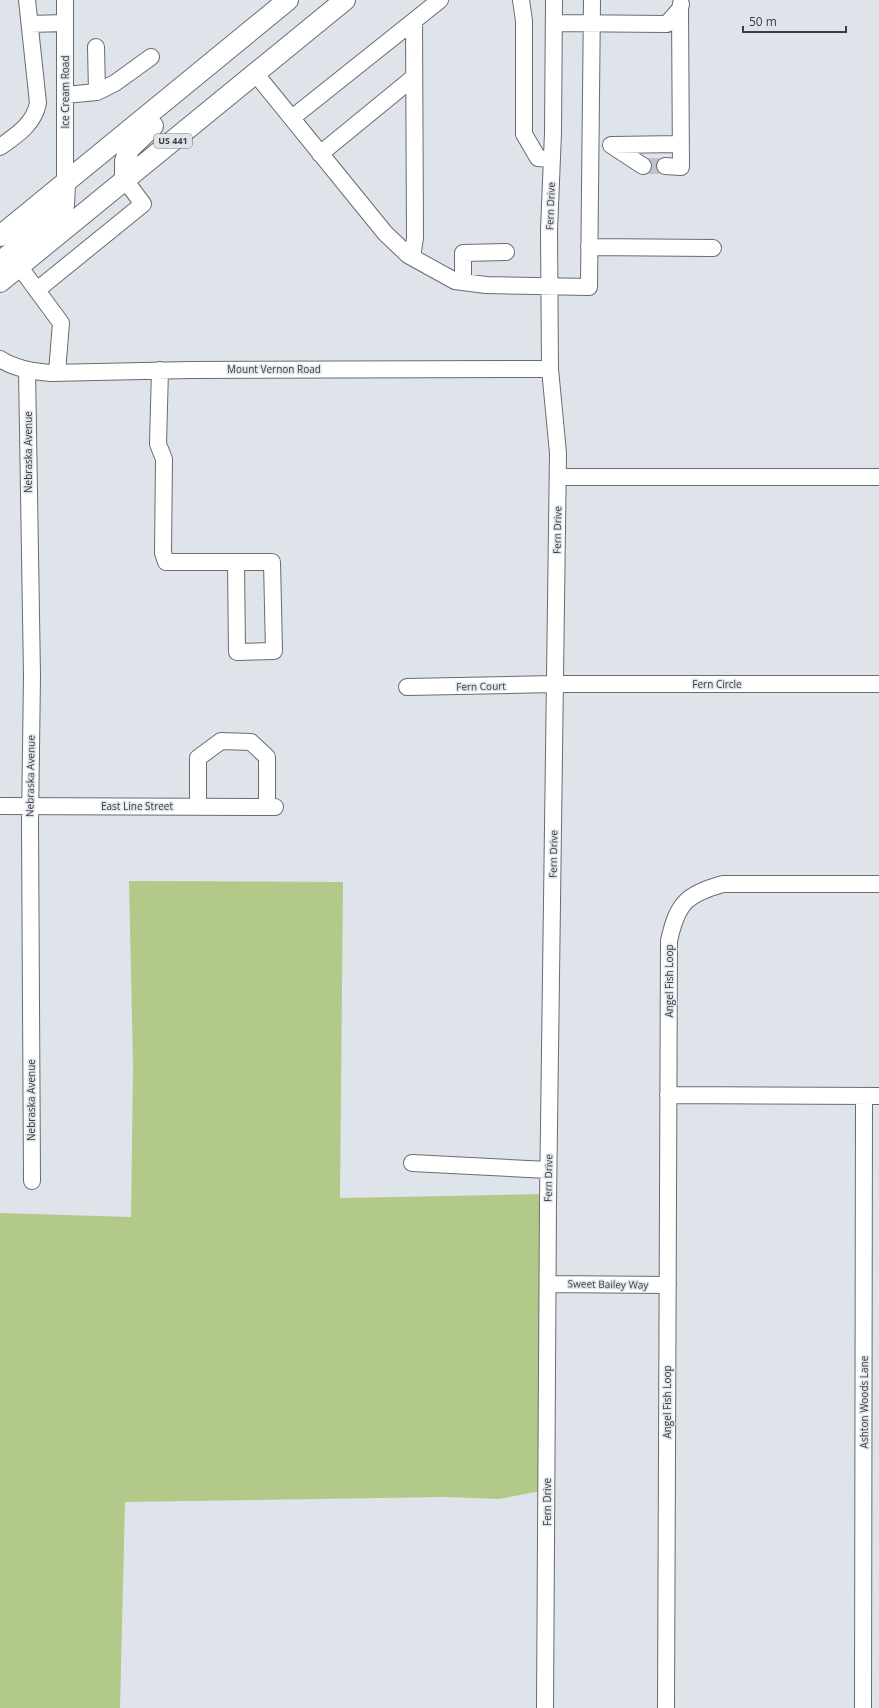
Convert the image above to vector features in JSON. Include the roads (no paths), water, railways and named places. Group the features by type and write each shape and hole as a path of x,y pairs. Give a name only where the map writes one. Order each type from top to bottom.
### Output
{"main road":[{"path":"0,236 288,0"},
{"name":"US 441","path":"0,282 345,0"},
{"path":"125,180 125,161 129,149 147,130 220,72 246,45 257,25"},
{"path":"0,262 55,216 64,205 65,183"}],"street":[{"path":"0,147 22,131 36,114 38,103 27,0"},
{"name":"Ice Cream Road","path":"65,0 65,183"},
{"path":"292,118 440,0"},
{"path":"521,0 524,21 524,134 538,158 552,159"},
{"name":"Fern Drive","path":"545,1708 548,1170 558,477 558,453 550,369 549,230 552,159 554,0"},
{"path":"255,73 385,233 412,257 455,281 486,285 589,287 593,23 592,0"},
{"path":"554,23 667,24 681,5"},
{"path":"665,166 680,166 681,5"},
{"path":"412,257 415,238 414,21"},
{"path":"30,24 65,23"},
{"path":"96,47 97,92"},
{"path":"65,95 97,92 115,83 151,57"},
{"path":"320,154 414,77"},
{"path":"591,145 680,144"},
{"path":"612,145 643,166"},
{"path":"37,290 143,204 125,180"},
{"path":"589,248 713,248"},
{"path":"463,282 463,253 506,252"},
{"path":"20,266 61,323 57,372"},
{"name":"Mount Vernon Road","path":"0,359 7,364 27,370 57,372 160,370 550,369"},
{"name":"Nebraska Avenue","path":"27,370 32,676 30,806 32,1181"},
{"path":"160,370 158,444 164,459 163,553 166,562 236,562 272,562 274,651 237,652 236,562"},
{"path":"558,477 879,477"},
{"name":"Fern Circle","path":"554,684 879,684"},
{"name":"Fern Court","path":"407,687 554,684"},
{"name":"East Line Street","path":"0,806 271,807 267,757 251,742 221,741 198,758 198,806"},
{"name":"Angel Fish Loop","path":"666,1708 669,942 674,921 684,903 702,890 723,884 879,884"},
{"path":"668,1095 872,1096"},
{"name":"Ashton Woods Lane","path":"863,1708 872,1096"},
{"path":"412,1163 548,1170"},
{"name":"Sweet Bailey Way","path":"548,1284 668,1285"}],"tunnel":[{"path":"643,166 665,166"}]}
